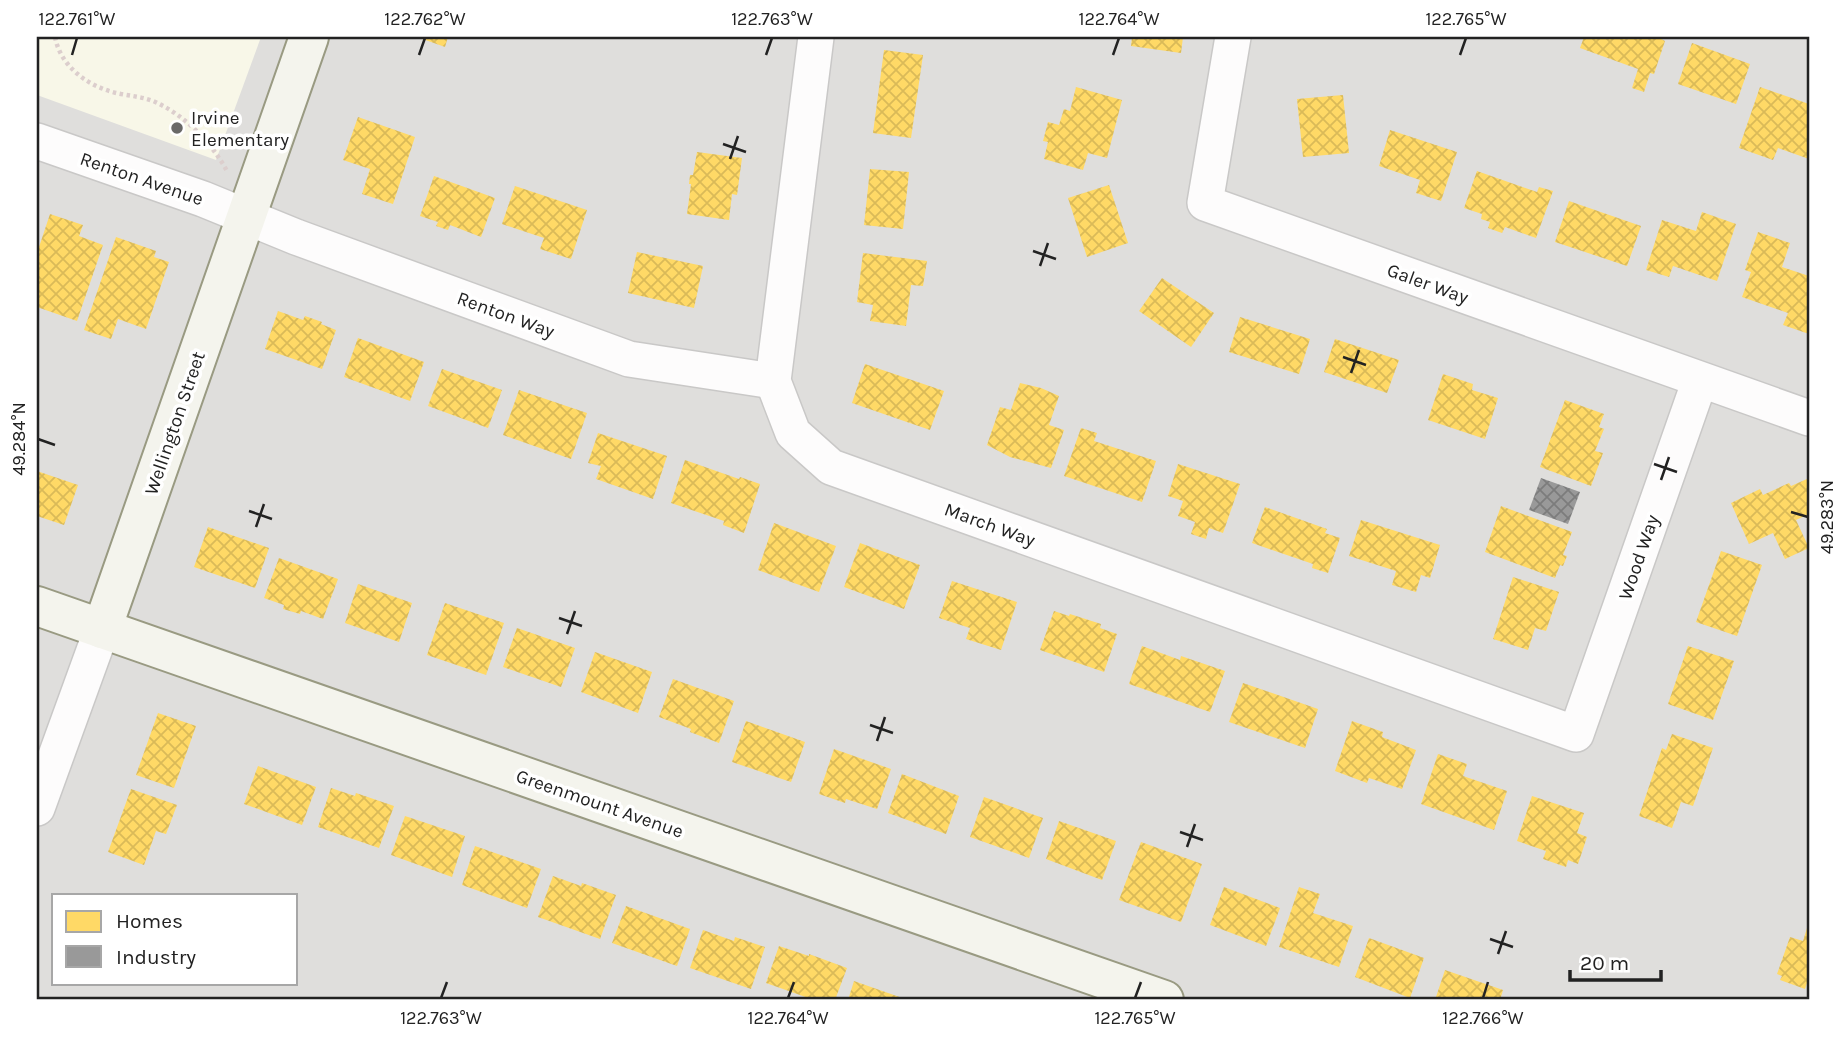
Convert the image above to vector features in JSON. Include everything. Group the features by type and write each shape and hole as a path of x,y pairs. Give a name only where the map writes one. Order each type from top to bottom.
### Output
{"street":[{"name":"Wellington Street","path":"37,808 309,37"},
{"name":"March Way","path":"816,37 773,381 793,433 831,467 1576,734"},
{"name":"Galer Way","path":"1233,37 1205,203 1809,418"},
{"name":"Renton Avenue","path":"37,141 246,216"},
{"name":"Renton Way","path":"246,216 296,237 629,359 773,381"},
{"name":"Wood Way","path":"1576,734 1700,380"},
{"name":"Greenmount Avenue","path":"37,606 1164,1000"}],"path":[{"path":"55,37 63,59 82,78 94,86 142,97 173,112 201,136 229,175"}],"shaded area":[{"path":"37,37 1809,37 1809,1000 37,1000"},
{"name":"Irvine Elementary","path":"37,37 261,37 216,160 37,95"}],"building: Homes":[{"path":"417,37 448,37 445,47"},
{"path":"1132,37 1183,37 1181,53 1131,46"},
{"path":"1584,37 1657,37 1665,41 1654,74 1650,73 1644,92 1632,88 1638,69 1580,48"},
{"path":"1692,43 1750,64 1736,104 1678,84"},
{"path":"884,50 923,55 911,138 873,133"},
{"path":"1076,87 1122,100 1107,158 1088,153 1083,170 1044,159 1048,142 1043,141 1048,122 1059,125 1064,109 1070,111"},
{"path":"1760,87 1809,104 1809,159 1778,148 1773,160 1739,148"},
{"path":"1343,95 1349,153 1303,157 1297,99"},
{"path":"358,117 415,137 393,204 362,194 370,169 343,160"},
{"path":"1390,130 1457,152 1441,201 1416,193 1420,180 1379,166"},
{"path":"697,152 742,158 737,195 732,194 729,220 687,214 690,175 693,175"},
{"path":"870,169 909,172 903,229 864,225"},
{"path":"1477,171 1537,192 1539,187 1553,191 1536,238 1505,227 1502,233 1488,228 1490,222 1481,219 1482,214 1464,208"},
{"path":"434,176 495,198 481,237 450,225 448,230 436,226 438,222 420,216"},
{"path":"1109,185 1128,243 1087,257 1068,198"},
{"path":"515,186 587,210 571,259 540,249 544,238 502,224"},
{"path":"1569,201 1641,226 1627,266 1555,242"},
{"path":"1702,212 1736,224 1717,281 1673,266 1669,277 1646,270 1662,220 1696,231"},
{"path":"50,214 83,225 79,236 103,245 77,321 37,307 37,253"},
{"path":"1758,232 1790,243 1782,267 1809,276 1809,334 1783,325 1788,313 1742,297 1751,272 1745,270"},
{"path":"116,237 156,251 154,257 169,262 146,329 118,319 111,339 84,330"},
{"path":"637,252 703,266 694,308 628,293"},
{"path":"863,253 927,261 923,286 911,285 906,326 870,321 873,305 857,302"},
{"path":"1162,278 1214,313 1191,347 1139,311"},
{"path":"278,311 303,320 305,316 336,330 322,369 265,349"},
{"path":"1240,317 1310,339 1299,374 1229,352"},
{"path":"358,338 424,362 410,401 344,377"},
{"path":"1335,339 1399,360 1387,393 1324,372"},
{"path":"865,364 944,391 930,430 852,403"},
{"path":"442,369 502,390 488,428 428,406"},
{"path":"1443,374 1473,384 1472,390 1498,398 1485,439 1428,420"},
{"path":"1020,383 1059,396 1049,425 1064,430 1051,468 1010,457 987,445 1000,407 1011,410"},
{"path":"519,390 587,413 571,459 503,435"},
{"path":"1565,400 1604,414 1599,427 1604,429 1595,451 1603,453 1591,486 1540,467"},
{"path":"1081,428 1097,433 1094,441 1156,461 1142,502 1064,476"},
{"path":"598,433 667,456 653,499 596,479 601,466 588,463"},
{"path":"685,460 760,484 744,533 723,525 724,521 671,503"},
{"path":"1178,464 1240,484 1223,533 1209,528 1206,539 1191,534 1195,522 1178,516 1183,501 1168,496"},
{"path":"37,471 78,485 64,525 37,516"},
{"path":"1807,479 1809,514 1796,520 1809,548 1785,559 1773,533 1749,544 1731,503 1760,489 1763,495 1789,483 1791,486"},
{"path":"1501,506 1572,532 1563,555 1567,556 1555,578 1485,552"},
{"path":"1265,507 1327,529 1325,533 1340,538 1328,573 1312,568 1313,564 1252,543"},
{"path":"1361,520 1440,545 1430,578 1421,575 1416,592 1392,585 1396,571 1349,556"},
{"path":"774,523 836,546 819,592 758,570"},
{"path":"208,527 269,548 255,588 194,567"},
{"path":"860,543 920,565 904,609 844,587"},
{"path":"1721,551 1762,565 1737,636 1696,622"},
{"path":"279,558 338,579 323,619 301,611 300,614 283,609 284,605 264,598"},
{"path":"1513,577 1559,592 1546,631 1535,628 1528,650 1493,639"},
{"path":"952,581 1017,602 1001,650 966,639 970,628 939,618"},
{"path":"358,584 412,603 399,642 345,623"},
{"path":"445,603 504,623 486,675 427,655"},
{"path":"1054,611 1101,624 1100,628 1117,634 1104,672 1040,650"},
{"path":"517,628 575,648 561,687 503,667"},
{"path":"1142,646 1180,660 1181,656 1225,671 1210,712 1129,684"},
{"path":"1688,646 1734,661 1713,720 1668,704"},
{"path":"595,652 652,672 638,713 581,692"},
{"path":"673,679 734,701 719,743 659,717"},
{"path":"1243,683 1318,709 1305,748 1229,722"},
{"path":"158,713 196,726 174,788 136,775"},
{"path":"746,721 805,742 791,782 732,762"},
{"path":"1352,721 1383,732 1382,737 1416,750 1402,789 1369,778 1367,783 1335,771"},
{"path":"1672,734 1713,748 1693,806 1681,802 1672,828 1639,816 1662,748 1666,750"},
{"path":"834,749 891,769 877,809 846,799 845,803 819,794"},
{"path":"1438,754 1467,764 1463,776 1507,791 1494,830 1421,804"},
{"path":"258,766 316,787 302,825 244,804"},
{"path":"902,774 959,796 946,834 888,813"},
{"path":"331,788 394,806 379,848 318,827"},
{"path":"131,789 177,805 166,834 156,831 144,865 108,852"},
{"path":"1532,796 1584,813 1577,833 1587,837 1578,864 1568,860 1566,867 1543,859 1546,851 1517,841"},
{"path":"984,797 1043,818 1029,858 970,837"},
{"path":"405,816 465,836 452,877 391,855"},
{"path":"1059,821 1116,841 1102,880 1046,859"},
{"path":"1141,842 1202,864 1181,922 1119,900"},
{"path":"475,846 541,869 527,908 462,885"},
{"path":"553,876 616,895 600,939 538,917"},
{"path":"1224,887 1280,908 1266,946 1210,925"},
{"path":"1299,887 1320,894 1313,913 1353,926 1339,967 1279,947"},
{"path":"626,906 690,929 677,966 612,943"},
{"path":"1807,928 1809,984 1807,983 1805,989 1780,980 1782,976 1777,974 1790,937 1803,941"},
{"path":"703,930 734,941 735,937 765,947 751,989 690,968"},
{"path":"1369,938 1424,958 1410,998 1355,977"},
{"path":"779,946 847,968 835,1000 814,1000 766,983"},
{"path":"1445,970 1503,990 1500,1000 1435,1000"},
{"path":"854,981 908,1000 848,1000"}],"building: Industry":[{"path":"1541,478 1580,492 1568,524 1529,510"}],"place":[{"name":"Irvine Elementary","path":"177,128"}]}
